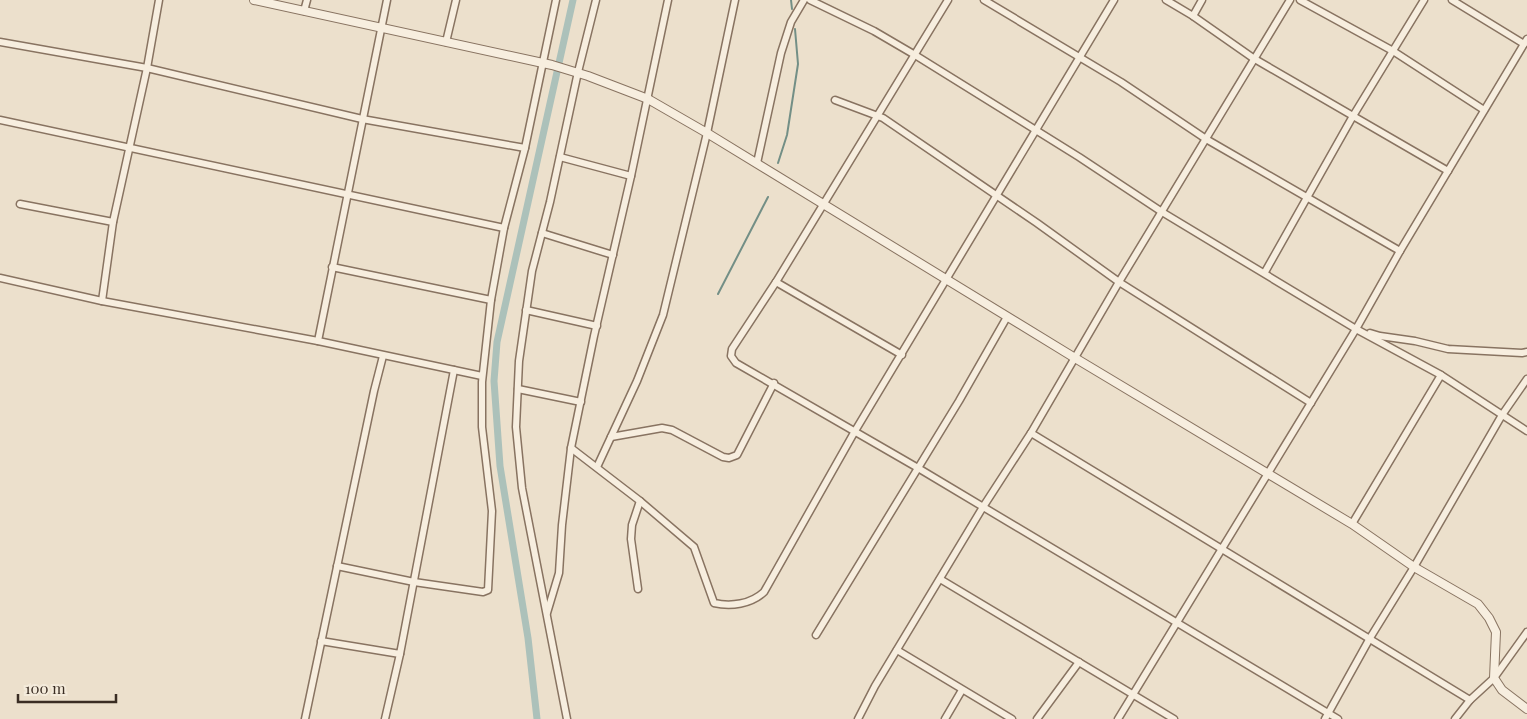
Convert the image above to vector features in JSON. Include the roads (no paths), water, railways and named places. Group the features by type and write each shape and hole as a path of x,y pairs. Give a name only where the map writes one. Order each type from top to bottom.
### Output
{"street":[{"path":"102,301 113,222 147,68 159,0"},
{"path":"254,0 548,64 574,71 648,99 824,203 946,280 1352,524 1414,567 1478,604 1489,618 1496,632 1494,678 1502,690 1527,709"},
{"path":"304,11 307,0"},
{"path":"318,341 387,0"},
{"path":"446,42 456,0"},
{"path":"336,566 414,582 483,592 488,590 492,511 482,427 482,376 491,300 504,228 548,64 556,0"},
{"path":"567,719 522,488 516,427 519,361 532,271 560,157 574,71 596,0"},
{"path":"547,614 559,573 562,525 571,448 668,0"},
{"path":"596,466 637,381 663,315 707,133 735,0"},
{"path":"757,163 781,53 792,22 804,0"},
{"path":"810,0 874,31 916,55 1162,212 1265,272 1356,329 1441,375 1527,431"},
{"path":"948,0 776,282 732,348 731,356 736,363 774,383 1177,622 1327,716 1338,719"},
{"path":"984,0 1121,82 1206,139 1400,251"},
{"path":"571,448 640,501 694,547 714,603 722,605 749,602 756,599 764,592 855,431 1114,0"},
{"path":"1166,0 1193,16 1253,58 1448,171"},
{"path":"1193,16 1202,0"},
{"path":"858,719 875,686 983,507 1031,433 1119,282 1253,58 1290,0"},
{"path":"1300,0 1393,51 1484,110"},
{"path":"1265,272 1353,116 1424,0"},
{"path":"1118,719 1311,404 1400,251 1526,42 1452,0"},
{"path":"0,42 147,68 362,119 525,148"},
{"path":"835,100 878,115 1119,282 1311,404"},
{"path":"0,120 504,228"},
{"path":"560,157 631,176"},
{"path":"20,204 113,222"},
{"path":"542,233 614,255"},
{"path":"332,267 491,300"},
{"path":"0,278 102,301 318,341 482,376"},
{"path":"776,282 902,355"},
{"path":"526,310 596,326"},
{"path":"816,635 1008,317"},
{"path":"1356,329 1380,336 1415,341 1448,349 1527,352"},
{"path":"305,719 336,566 383,356"},
{"path":"385,719 400,654 454,370"},
{"path":"1352,524 1441,375"},
{"path":"1327,716 1370,638 1414,567 1502,415 1527,379"},
{"path":"611,437 662,428 672,430 723,457 729,458 737,455 774,383"},
{"path":"518,389 581,402"},
{"path":"1031,433 1470,700"},
{"path":"638,589 631,539 632,525 640,501"},
{"path":"940,579 1174,719"},
{"path":"1455,719 1470,700 1494,678 1527,632"},
{"path":"321,641 400,654"},
{"path":"897,650 1012,719"},
{"path":"1037,719 1079,662"},
{"path":"945,719 962,690"}],"waterway":[{"path":"537,719 528,638 500,466 494,381 497,342 573,0"},
{"path":"791,0 792,9"},
{"path":"778,163 787,135 798,64 795,29"},
{"path":"718,294 768,197"}]}
